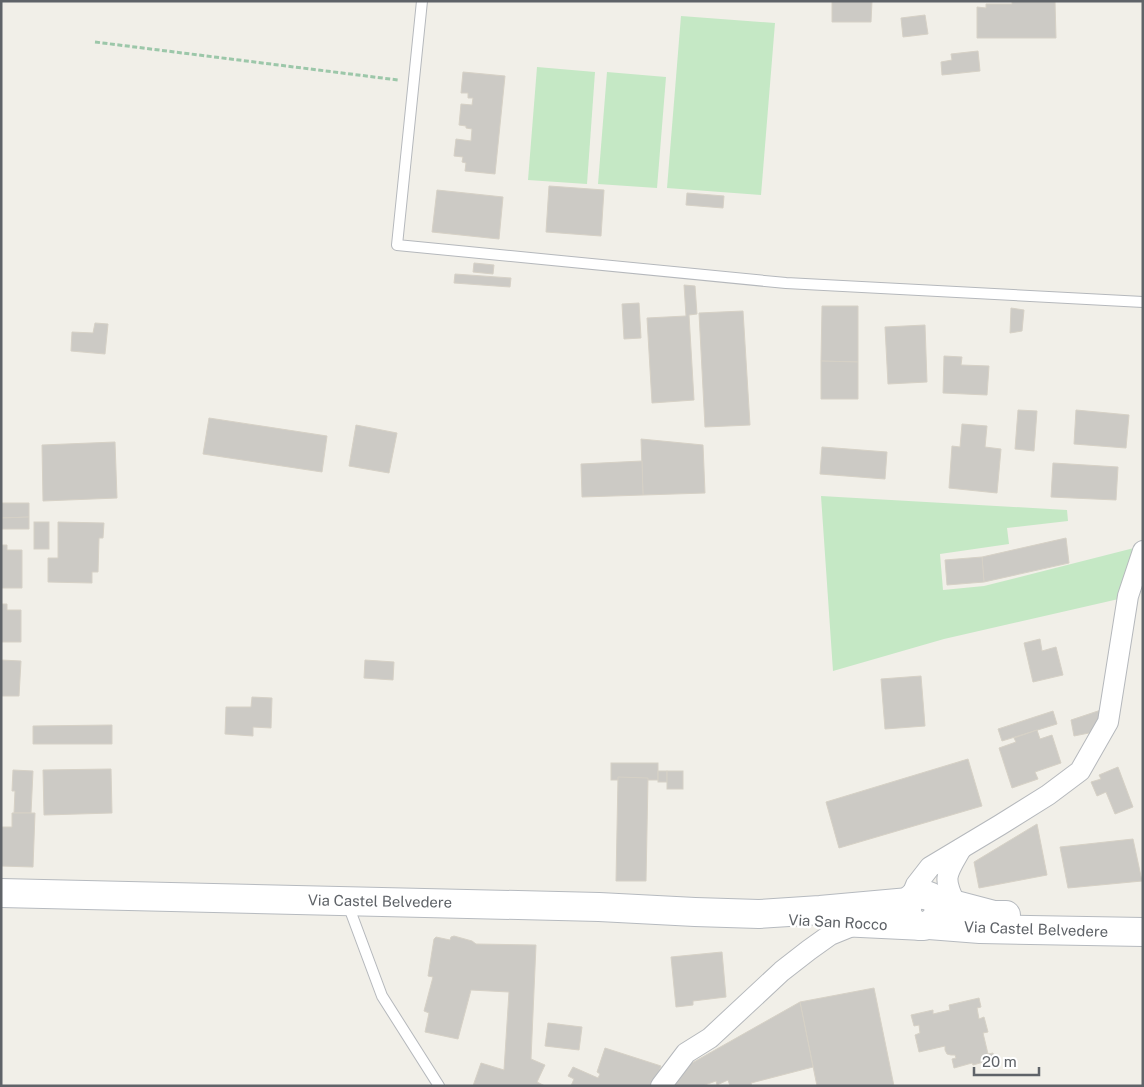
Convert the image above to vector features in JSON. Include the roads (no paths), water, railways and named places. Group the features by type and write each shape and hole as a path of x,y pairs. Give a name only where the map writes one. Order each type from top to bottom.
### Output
{"street":[{"path":"930,912 916,885 930,867 1048,794 1080,771 1108,722 1128,596 1143,552"},
{"path":"930,912 948,889 947,875 961,849"},
{"name":"Via Castel Belvedere","path":"1,892 599,907 759,914"},
{"path":"759,914 820,910 930,912"},
{"name":"Via San Rocco","path":"759,914 783,919 859,923 930,912 1143,917"},
{"name":"Via Castel Belvedere","path":"930,912 980,929 1143,932"},
{"path":"661,1086 686,1053 710,1038 782,971 830,935 859,923"}],"lane":[{"path":"422,1 397,245 786,283 1143,302"},
{"path":"346,900 382,996 440,1086"}]}
